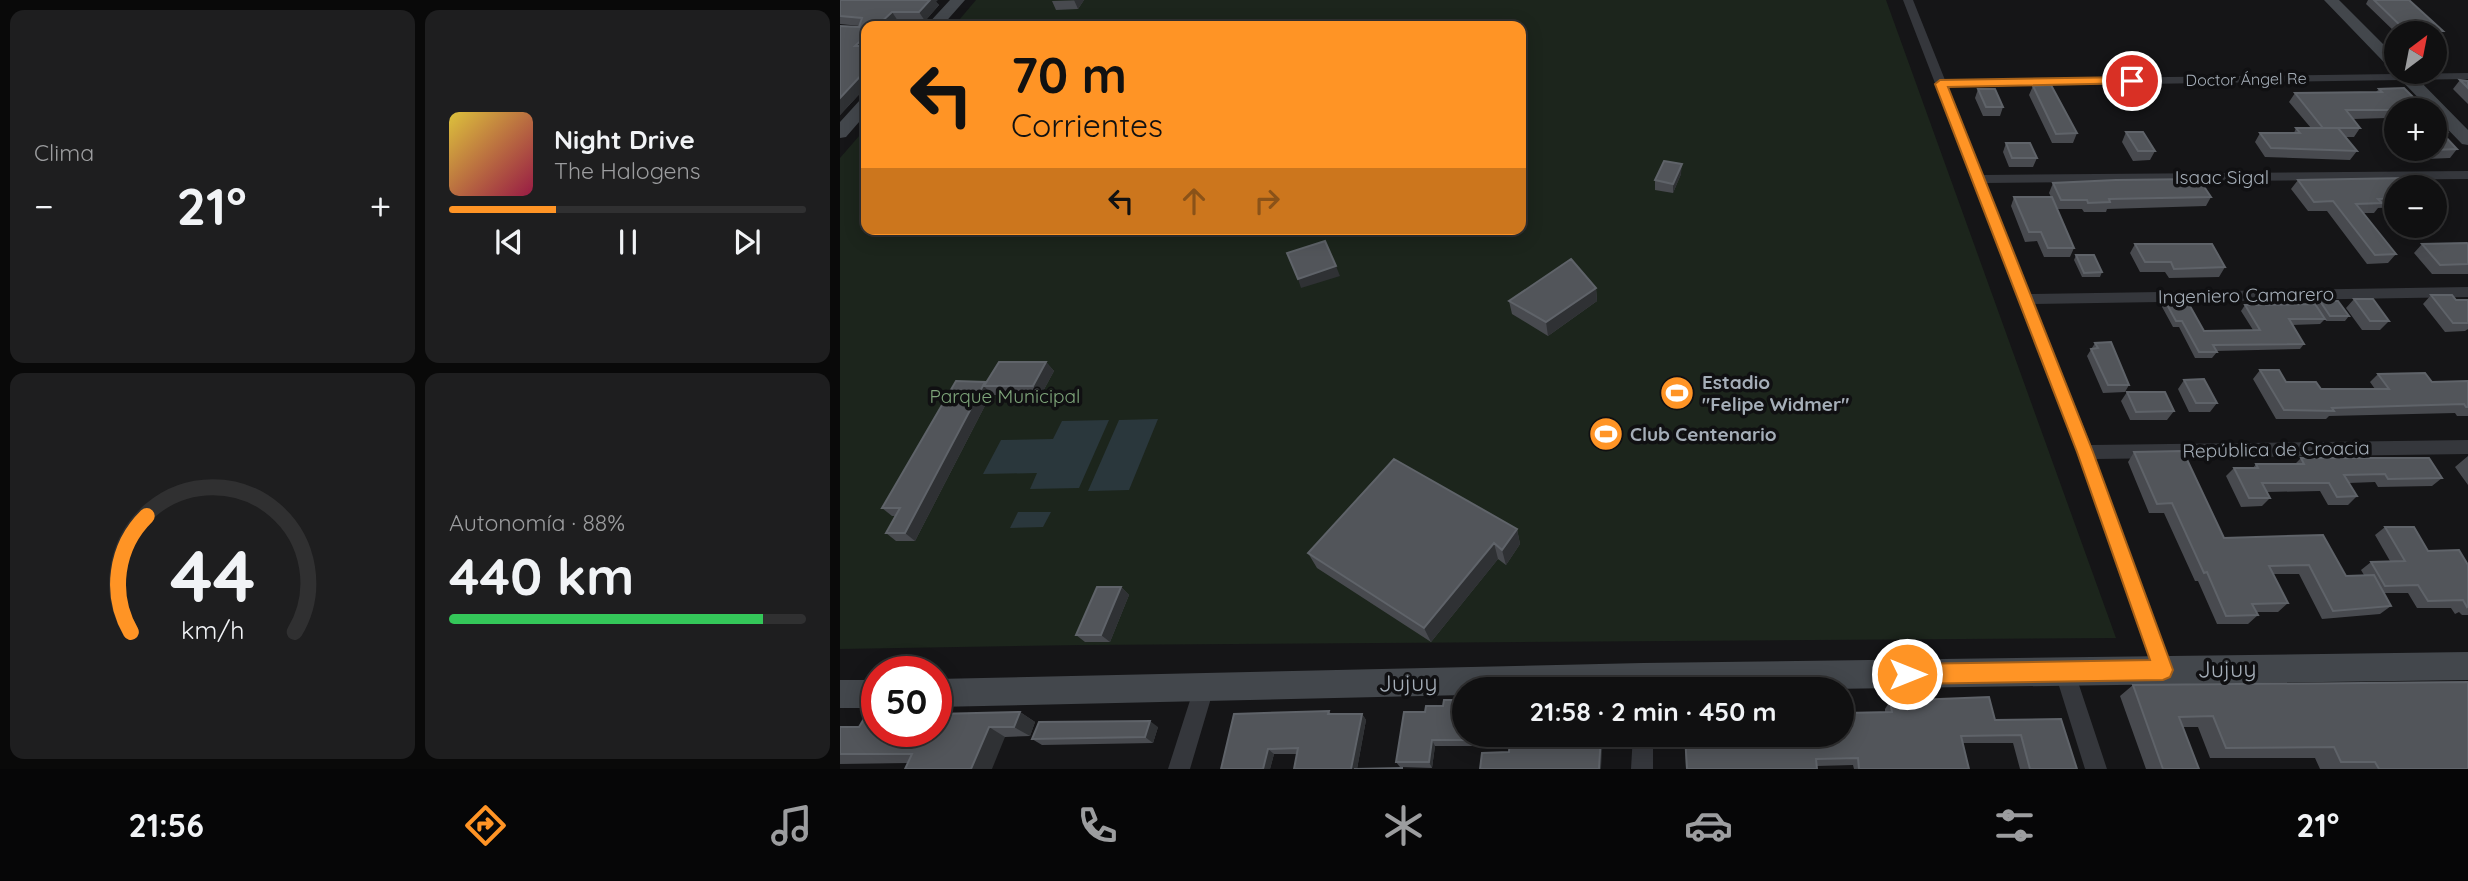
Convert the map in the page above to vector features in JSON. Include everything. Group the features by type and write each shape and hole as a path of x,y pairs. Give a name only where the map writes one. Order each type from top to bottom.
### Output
{"main road":[{"path":"939,21 958,0"},
{"path":"2334,0 2384,53"},
{"path":"2414,84 2468,140"},
{"path":"840,133 861,110"},
{"name":"Jujuy","path":"1854,678 2468,666"},
{"name":"Jujuy","path":"952,693 1452,685"},
{"path":"840,694 861,694"}],"street":[{"path":"1908,0 2085,452 2163,670"},
{"name":"Doctor Ángel Re","path":"1940,84 2384,71"},
{"name":"Doctor Ángel Re","path":"2447,74 2468,76"},
{"name":"Isaac Sigal","path":"1977,179 2468,175"},
{"name":"Ingeniero Camarero","path":"2024,299 2468,292"},
{"name":"República de Croacia","path":"2085,452 2468,447"},
{"path":"2065,673 2096,769"},
{"path":"1179,769 1204,688"},
{"path":"1642,769 1643,747"}],"green space":[{"name":"Club Centenario","path":"976,0 1886,0 2116,638 840,649 840,158 861,134 861,235 1526,235 1526,21 958,21"}],"shaded area":[{"path":"1158,419 1129,490 1088,491 1119,420"},
{"path":"1109,420 1079,488 1030,489 1037,473 983,474 1001,440 1053,439 1062,421"},
{"path":"1018,512 1051,512 1043,527 1010,528"}],"building":[{"path":"840,0 930,0 919,12 892,12 882,21 861,21 862,18 840,16"},
{"path":"2374,0 2409,0 2432,21 2396,21"},
{"path":"861,21 861,41 855,46 861,46 861,75 840,98 840,26 859,27"},
{"path":"2051,85 2077,133 2056,134 2033,86"},
{"path":"2404,88 2414,98 2384,98 2384,110 2346,110 2360,128 2323,128 2295,93 2382,92 2379,89"},
{"path":"1978,89 1995,89 2003,107 1986,107"},
{"path":"2296,128 2338,128 2357,151 2271,148 2260,133 2300,133"},
{"path":"2126,132 2143,132 2155,151 2138,151"},
{"path":"2447,138 2457,149 2447,149"},
{"path":"2006,143 2030,143 2037,158 2012,158"},
{"path":"1664,161 1682,164 1673,184 1655,180"},
{"path":"2384,178 2384,199 2378,199 2382,203 2356,204 2396,254 2375,255 2333,201 2314,202 2298,180"},
{"path":"2199,179 2211,197 2109,199 2110,202 2088,203 2087,200 2061,200 2053,183 2116,180"},
{"path":"2014,197 2052,197 2074,248 2048,248 2041,232 2029,232"},
{"path":"1325,241 1336,266 1298,279 1287,253"},
{"path":"2467,243 2468,264 2440,265 2422,244"},
{"path":"2135,244 2212,244 2225,267 2174,269 2171,262 2145,262"},
{"path":"2076,255 2094,255 2102,272 2084,273"},
{"path":"1571,259 1596,288 1546,322 1509,301"},
{"path":"2431,295 2452,295 2456,300 2468,300 2468,323 2453,323"},
{"path":"2164,299 2186,299 2204,331 2260,330 2245,305 2315,304 2325,319 2289,319 2304,344 2213,345 2217,352 2199,352 2182,321 2176,321"},
{"path":"2354,299 2373,299 2389,321 2370,321"},
{"path":"2320,301 2338,301 2349,316 2330,316"},
{"path":"2111,342 2129,385 2108,385 2091,349 2098,348 2095,343"},
{"path":"999,362 1046,362 1033,386 984,386"},
{"path":"2260,370 2279,370 2286,382 2316,382 2321,389 2389,389 2378,374 2425,373 2432,382 2468,381 2468,407 2464,404 2332,408 2334,411 2284,410"},
{"path":"2204,379 2217,403 2196,403 2184,380"},
{"path":"956,381 985,382 905,533 886,533 900,508 882,508"},
{"path":"2127,392 2165,392 2174,411 2136,412"},
{"path":"2183,451 2224,538 2323,535 2346,576 2374,575 2391,606 2333,611 2309,565 2269,566 2288,603 2252,604 2258,615 2226,616 2172,503 2157,504 2134,452"},
{"path":"2301,458 2429,458 2442,478 2388,479 2385,474 2344,475 2357,496 2337,497 2329,483 2262,483 2270,498 2249,498 2234,468 2258,468 2256,464 2304,464"},
{"path":"1394,459 1517,529 1502,550 1494,543 1424,628 1308,553"},
{"path":"2385,527 2414,527 2428,551 2459,550 2468,565 2468,606 2463,600 2428,601 2418,585 2385,586 2371,562 2405,561"},
{"path":"1097,587 1121,587 1101,635 1076,635"},
{"path":"2468,682 2468,769 2379,769 2375,762 2341,762 2334,747 2226,748 2213,716 2179,717 2199,769 2163,769 2133,685"},
{"path":"1989,697 1995,720 2061,719 2077,769 2030,769 2021,735 1961,736 1969,769 1859,769 1858,758 1816,759 1817,769 1687,769 1686,747 1854,747 1854,713 1892,712 1890,701"},
{"path":"1444,700 1452,700 1452,740 1432,740 1429,762 1396,762 1404,712 1425,712 1426,706 1443,706"},
{"path":"1329,711 1328,714 1362,714 1351,769 1294,769 1298,748 1268,749 1263,769 1221,769 1234,714"},
{"path":"1020,712 1014,727 989,727 971,769 905,769 912,754 840,754 840,727 859,727 861,724 861,747 952,747 952,714"},
{"path":"1150,721 1145,737 1032,739 1039,722"},
{"path":"1509,747 1600,747 1599,769 1480,769 1482,753 1509,752"}],"place":[{"name":"Estadio \"Felipe Widmer\"","path":"1677,393"},
{"name":"Club Centenario","path":"1606,434"}],"route":[{"path":"1907,674 2163,670 2085,452 1940,84 2132,81"}],"park label":[{"name":"Parque Municipal","path":"1005,396"}]}
